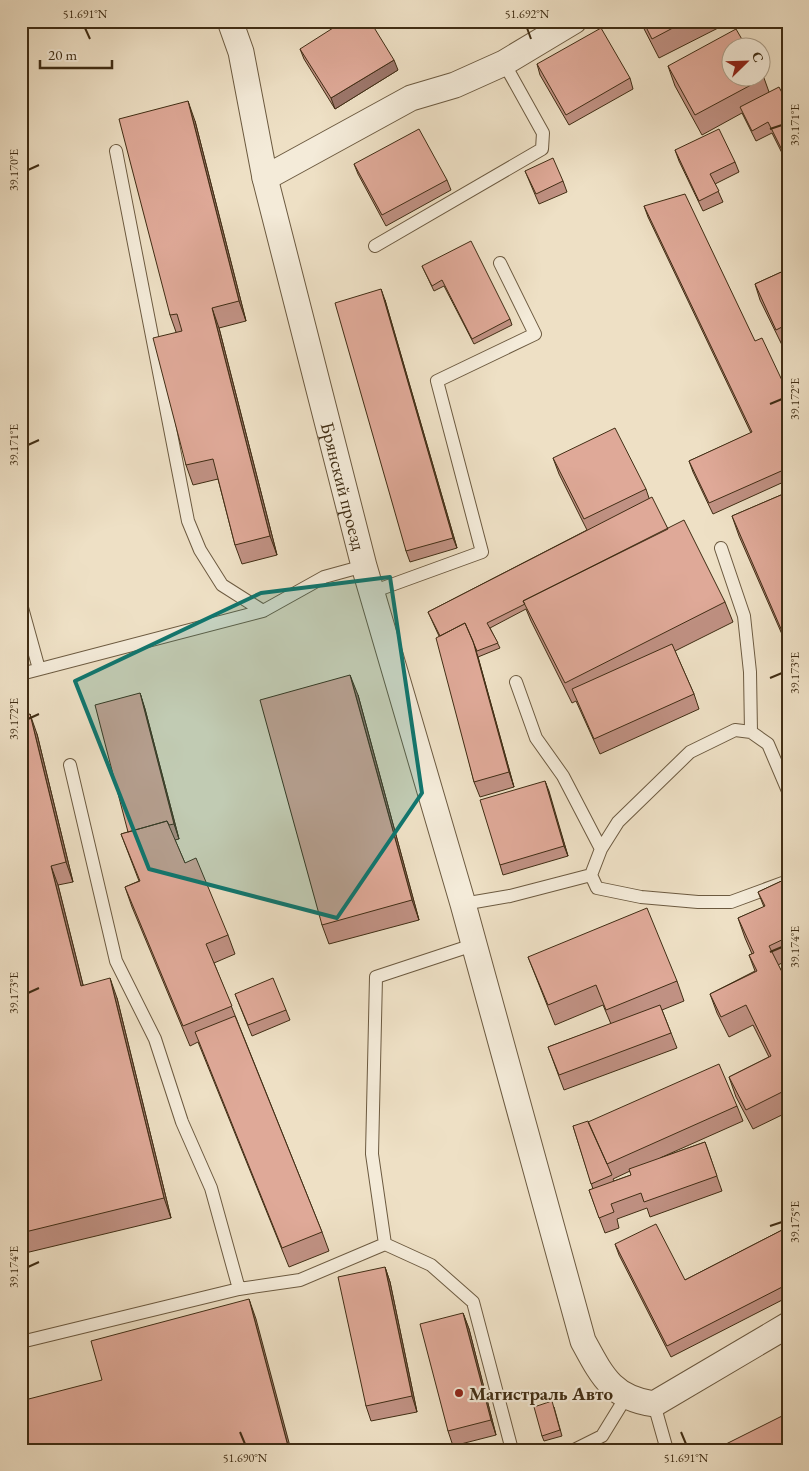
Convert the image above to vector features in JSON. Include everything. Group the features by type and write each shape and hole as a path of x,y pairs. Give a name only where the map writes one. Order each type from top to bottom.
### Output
{"street":[{"name":"Брянский проезд","path":"230,21 241,52 265,178 364,566 463,904 583,1341 602,1377 626,1397"},
{"path":"265,178 411,98 455,86 504,63 574,21"},
{"path":"626,1397 639,1402 654,1404 788,1325"}],"lane":[{"path":"375,246 542,149 544,133 504,63"},
{"path":"116,151 188,522 200,550 222,585 263,611"},
{"path":"372,592 482,552 437,382 535,334 500,263"},
{"path":"721,548 744,616 750,672 751,732"},
{"path":"21,674 263,611 324,577 364,566"},
{"path":"21,604 39,669"},
{"path":"516,682 536,738 563,776 601,849"},
{"path":"788,791 768,744 751,732 735,730 690,752 618,822 601,849 591,875 597,888 640,897 698,902 731,902 788,881"},
{"path":"70,765 116,961 155,1039 182,1122 211,1188 239,1289"},
{"path":"463,904 510,896 591,875"},
{"path":"385,1244 372,1154 376,977 473,945"},
{"path":"21,1342 239,1289 300,1280 385,1244 431,1265 473,1302 512,1450"},
{"path":"574,1450 602,1436 626,1397"},
{"path":"654,1404 667,1450"}],"highlighted area":[{"path":"390,577 422,793 337,918 149,869 75,681 261,593"}],"building":[{"path":"344,21 370,21 394,60 331,98 300,49"},
{"path":"643,21 686,21 652,39"},
{"path":"601,28 630,78 566,115 537,64"},
{"path":"736,29 741,38 722,38 722,88 745,88 695,115 668,66"},
{"path":"779,87 788,104 788,147 782,150 768,122 752,131 740,107"},
{"path":"188,101 239,301 212,308 270,536 235,545 213,459 186,465 153,338 182,331 177,314 170,315 119,119"},
{"path":"419,129 447,180 382,215 354,164"},
{"path":"719,129 735,162 710,174 719,191 699,201 675,150"},
{"path":"553,158 563,181 536,194 525,171"},
{"path":"685,194 755,341 762,338 788,393 788,468 709,503 689,461 752,432 644,206"},
{"path":"471,241 510,319 472,339 442,280 432,286 422,266"},
{"path":"788,269 788,324 776,330 755,284"},
{"path":"381,289 453,538 406,551 335,303"},
{"path":"615,428 646,489 584,519 553,458"},
{"path":"788,492 788,645 732,516"},
{"path":"652,497 668,529 523,601 525,604 487,623 498,643 477,651 465,623 440,636 428,612"},
{"path":"684,520 725,602 565,683 523,601"},
{"path":"465,623 473,641 509,772 474,782 436,638"},
{"path":"672,644 694,694 594,739 572,689"},
{"path":"350,675 412,900 322,925 260,700"},
{"path":"140,693 174,824 169,825 167,821 128,832 95,705"},
{"path":"30,714 66,862 51,866 81,986 110,978 164,1198 21,1233 21,716"},
{"path":"545,781 564,846 500,865 480,800"},
{"path":"167,821 185,863 196,858 228,935 206,944 232,1006 183,1026 125,887 140,881 121,834"},
{"path":"788,878 788,937 769,946 788,984 788,1089 746,1110 729,1077 771,1056 746,1005 721,1017 710,994 757,971 749,955 754,953 738,918 765,906 758,892"},
{"path":"647,908 677,981 606,1010 596,985 548,1005 528,957"},
{"path":"273,978 286,1010 248,1025 235,994"},
{"path":"660,1005 671,1033 559,1075 548,1047"},
{"path":"235,1016 322,1232 282,1248 195,1032"},
{"path":"719,1064 737,1106 607,1164 588,1122"},
{"path":"588,1121 612,1175 591,1184 573,1126"},
{"path":"705,1142 717,1176 644,1202 641,1193 611,1204 614,1212 599,1218 589,1190 631,1175 629,1169"},
{"path":"656,1224 685,1280 788,1227 788,1284 667,1346 615,1244"},
{"path":"385,1267 412,1396 366,1406 338,1277"},
{"path":"249,1299 289,1450 21,1450 21,1401 102,1380 91,1341"},
{"path":"463,1313 491,1420 448,1431 420,1324"},
{"path":"552,1401 560,1430 542,1436 534,1407"},
{"path":"788,1413 788,1450 714,1450"}],"place":[{"name":"Магистраль Авто","path":"459,1393"}]}
